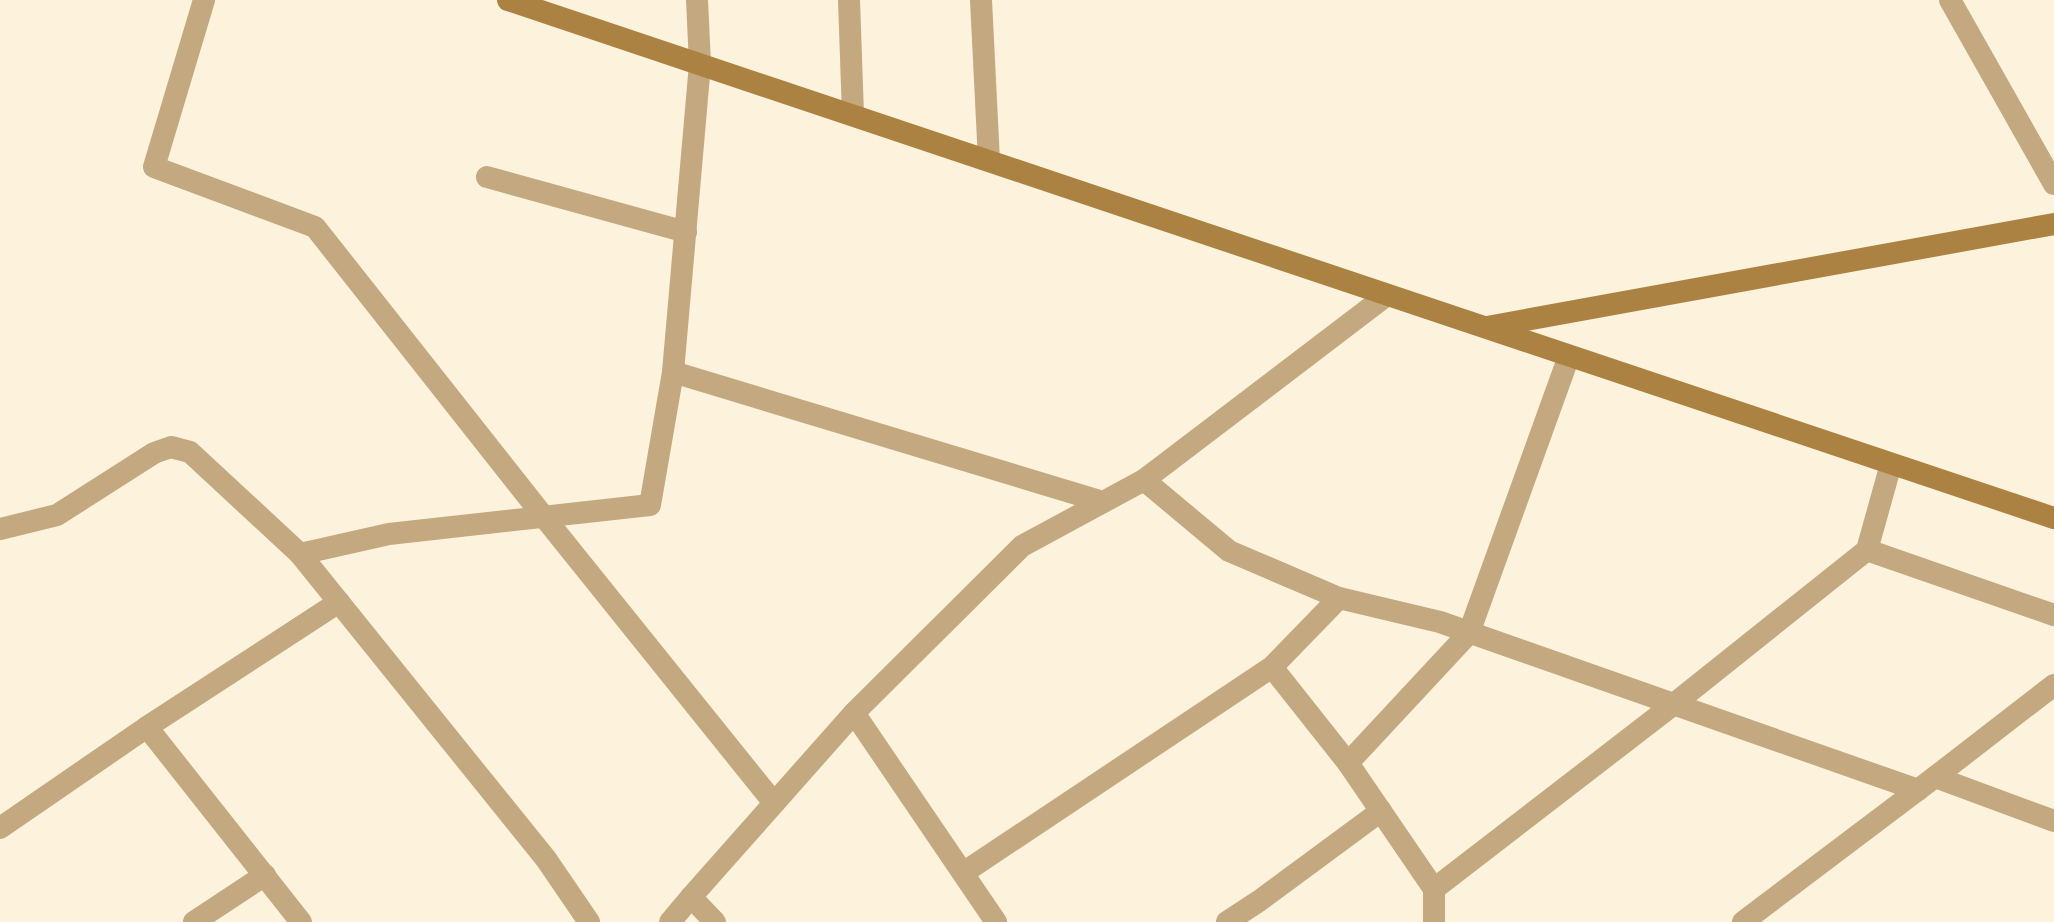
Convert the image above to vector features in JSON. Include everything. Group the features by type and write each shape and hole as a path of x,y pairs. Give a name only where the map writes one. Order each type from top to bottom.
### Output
{"main road":[{"path":"508,0 545,6 700,64 2054,518"},
{"path":"1485,327 2054,224"}],"street":[{"path":"204,0 154,167 315,227 544,517 774,803"},
{"path":"300,554 390,534 650,505 674,372 700,64 697,0"},
{"path":"849,0 853,115"},
{"path":"981,0 989,161"},
{"path":"1950,0 2054,184"},
{"path":"487,177 686,232"},
{"path":"670,922 854,713 1022,546 1144,480 1387,294"},
{"path":"1348,763 1469,633 1569,356"},
{"path":"674,372 1103,502"},
{"path":"0,529 44,520 57,515 154,453 171,447 190,452 300,554 546,859 589,922"},
{"path":"1434,889 1674,704 1867,550 1891,464"},
{"path":"1144,480 1229,551 1339,598 1440,622 1674,704 1926,784 2054,821"},
{"path":"1867,550 2054,615"},
{"path":"963,873 1272,667 1339,598"},
{"path":"0,828 147,726 338,602"},
{"path":"1272,667 1348,763 1434,889 1434,922"},
{"path":"1750,921 2054,685"},
{"path":"854,713 996,922"},
{"path":"147,726 301,922"},
{"path":"1227,922 1259,901 1381,811"},
{"path":"194,922 265,875"},
{"path":"691,897 715,922"}]}
